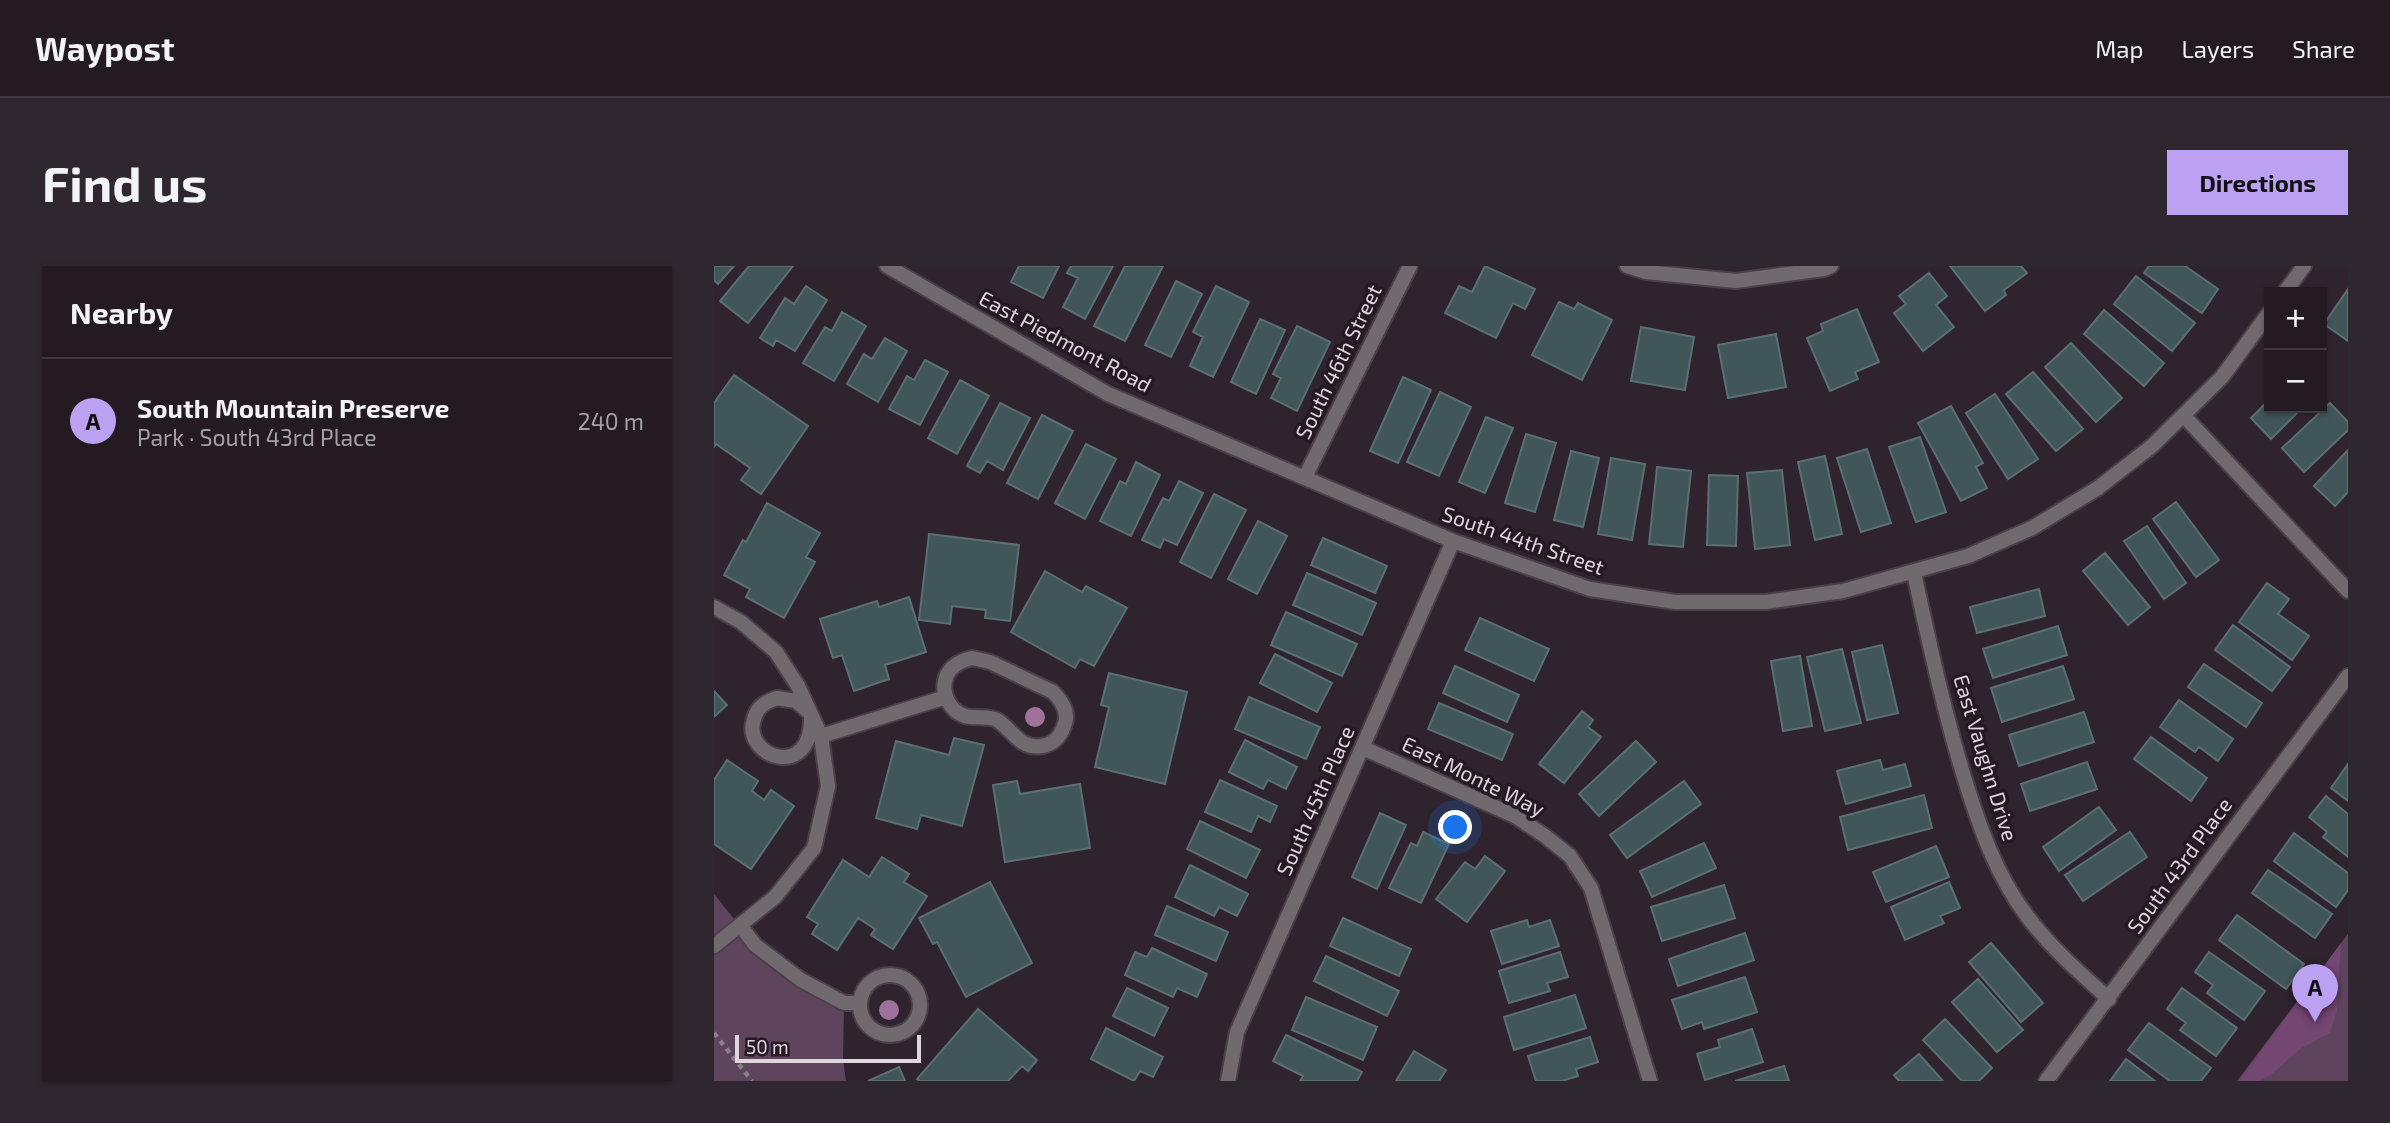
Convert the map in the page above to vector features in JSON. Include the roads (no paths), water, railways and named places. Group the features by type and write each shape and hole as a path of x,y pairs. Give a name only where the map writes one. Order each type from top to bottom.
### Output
{"street":[{"name":"East Piedmont Road","path":"887,266 1108,394 1306,477"},
{"name":"South 46th Street","path":"1306,477 1410,266"},
{"path":"1627,266 1646,272 1736,281 1831,266"},
{"path":"2289,287 2304,266"},
{"name":"South 44th Street","path":"1306,477 1453,541 1590,589 1675,602 1766,602 1843,592 1968,556 2032,528 2098,488 2152,446 2184,416 2222,377 2264,320"},
{"path":"2184,416 2348,591"},
{"name":"South 45th Place","path":"1228,1081 1237,1032 1453,541"},
{"name":"East Vaughn Drive","path":"1913,573 1951,736 1979,825 2001,877 2027,917 2069,963 2109,999"},
{"path":"714,607 741,622 776,652 798,686 821,736 828,786 814,848 775,897 714,946"},
{"path":"972,657 990,662 1053,692 1064,706 1066,722 1059,738 1049,745 1036,748 1026,746 996,719 963,715 950,706 946,697 944,685 951,668 961,660 972,657"},
{"name":"South 43rd Place","path":"2046,1081 2348,676"},
{"path":"821,736 946,697"},
{"path":"776,698 796,701 811,714 811,734 807,743 792,755 783,757 764,751 753,734 754,716 767,701 776,698"},
{"name":"East Monte Way","path":"1363,748 1515,816 1570,856 1591,888 1650,1081"},
{"path":"740,925 755,945 801,980 844,1003 860,1003"},
{"path":"893,975 902,978 916,990 920,1009 917,1019 902,1032 882,1034 866,1022 860,1003 867,986 875,979 893,975"}],"place":[{"name":"South Mountain Preserve","path":"2315,1022"}]}
